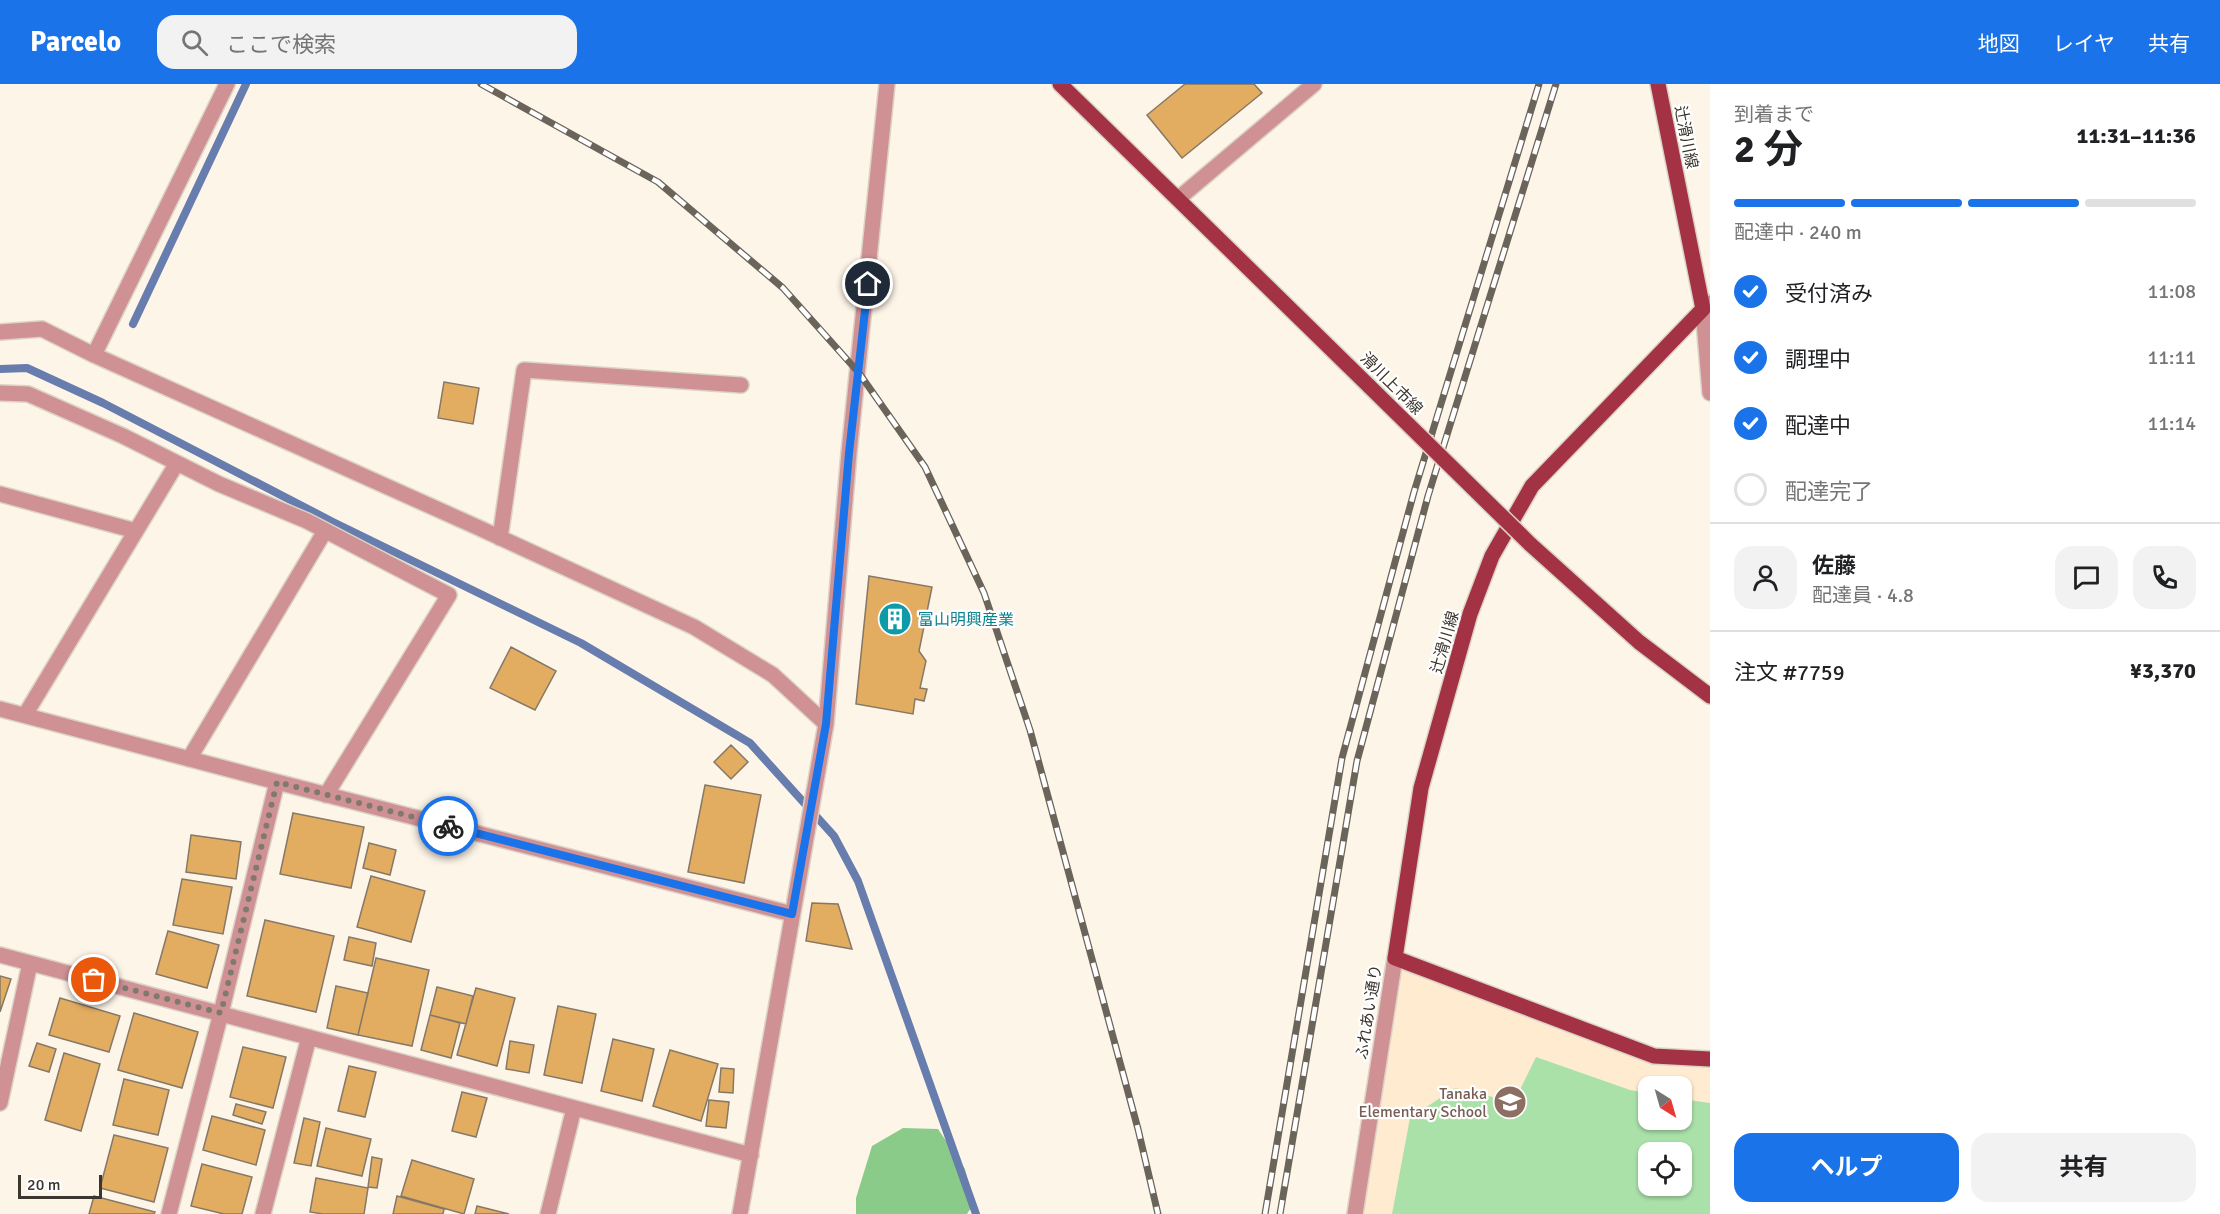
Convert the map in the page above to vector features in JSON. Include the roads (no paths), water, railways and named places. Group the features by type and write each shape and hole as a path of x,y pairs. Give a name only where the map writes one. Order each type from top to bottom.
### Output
{"main road":[{"name":"滑川上市線","path":"1060,84 1530,544 1639,642 1710,696"},
{"name":"辻滑川線","path":"1395,958 1421,788 1470,614 1492,556 1532,486 1707,306 1658,84"},
{"path":"1395,958 1654,1056 1710,1059"}],"street":[{"path":"94,355 227,84"},
{"path":"740,1214 826,724 849,453 887,84"},
{"path":"1179,198 1314,84"},
{"path":"1707,306 1710,393"},
{"path":"0,333 42,329 94,355 694,627 773,675 826,724"},
{"path":"500,538 524,370 741,385"},
{"path":"0,393 28,394 123,436 219,484 325,531 449,596 326,795"},
{"path":"25,715 177,463"},
{"path":"0,494 136,531"},
{"path":"189,759 325,531"},
{"path":"0,709 792,914"},
{"path":"169,1214 277,782"},
{"path":"0,955 751,1155"},
{"name":"ふれあい通り","path":"1355,1214 1395,958"},
{"path":"0,1103 30,963"},
{"path":"263,1214 309,1037"},
{"path":"548,1214 574,1107"}],"waterway":[{"path":"133,324 246,84"},
{"path":"0,369 27,368 103,403 333,522 581,643 750,743 834,836 858,881 976,1214"}],"railway":[{"path":"481,84 658,182 783,288 859,373 925,467 984,593 1030,730 1138,1129 1158,1214"},
{"path":"1265,1214 1342,758 1414,492 1539,84"},
{"path":"1280,1214 1357,761 1428,496 1556,84"}],"place":[{"name":"富山明興産業","path":"895,619"},
{"name":"Tanaka Elementary School","path":"1510,1102"}]}
